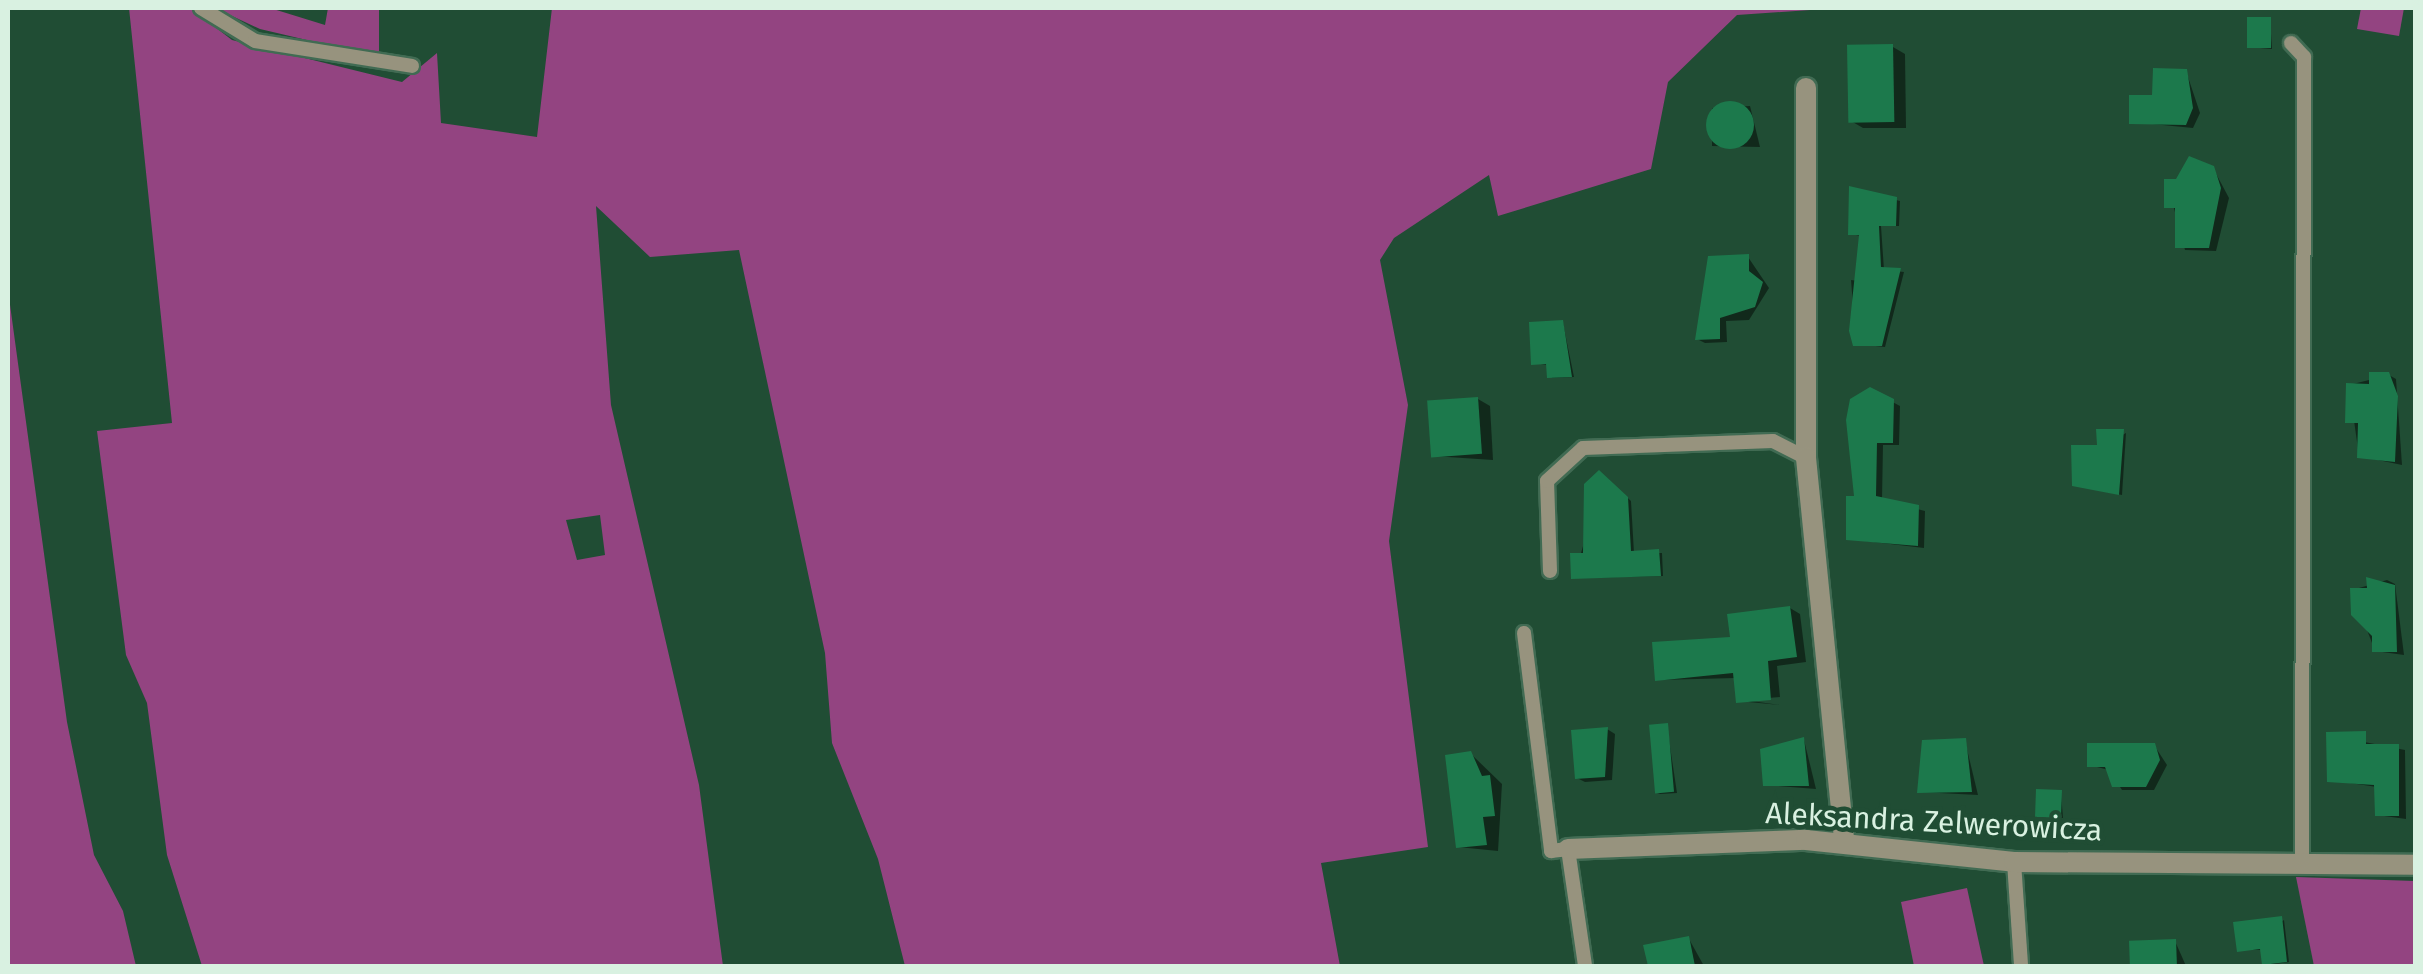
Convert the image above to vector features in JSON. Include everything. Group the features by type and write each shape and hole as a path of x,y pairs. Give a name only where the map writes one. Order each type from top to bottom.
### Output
{"street":[{"path":"1806,88 1806,458 1844,842"},
{"name":"Aleksandra Zelwerowicza","path":"1568,850 1844,842 2014,862 2416,865"}],"lane":[{"path":"201,8 256,41 412,66"},
{"path":"2291,43 2304,58 2302,864"},
{"path":"1550,570 1547,481 1583,448 1773,440 1806,458"},
{"path":"1524,633 1551,851 1568,850 1586,966"},
{"path":"2014,862 2021,966"}],"shaded area":[{"path":"129,8 190,8 232,40 402,82 437,53 441,123 537,137 552,8 1839,8 1737,15 1668,82 1651,169 1498,216 1489,175 1394,238 1380,260 1408,405 1389,541 1428,847 1321,863 1340,966 905,966 878,859 832,743 825,653 739,250 650,257 596,206 611,405 699,785 723,966 202,966 167,855 147,703 126,655 97,431 172,423","holes":["600,515 605,555 577,560 566,520"]},
{"path":"215,8 270,8 325,25 328,8 379,8 379,57 260,29"},
{"path":"2361,8 2404,8 2399,36 2357,29"},
{"path":"8,290 67,722 94,855 123,911 136,966 8,966"},
{"path":"2296,877 2415,881 2415,966 2314,966"},
{"path":"1967,888 1984,966 1914,966 1901,902"}],"building":[{"path":"2247,17 2271,17 2271,48 2247,48"},
{"path":"1893,44 1894,122 1848,123 1847,45"},
{"path":"2153,68 2187,69 2193,108 2186,125 2129,124 2129,95 2152,95"},
{"path":"1730,101 1747,108 1754,125 1747,142 1730,149 1713,142 1706,125 1713,108"},
{"path":"2189,156 2214,166 2221,188 2209,248 2175,248 2175,208 2164,208 2164,179 2176,179"},
{"path":"1849,186 1897,197 1896,226 1879,226 1881,267 1901,268 1882,346 1853,346 1849,331 1859,235 1848,235"},
{"path":"1749,254 1749,271 1763,282 1755,307 1720,318 1720,339 1695,340 1708,256"},
{"path":"1563,320 1572,377 1547,378 1546,364 1531,365 1529,322"},
{"path":"2369,372 2389,372 2398,396 2395,462 2357,458 2358,423 2345,423 2346,383 2369,384"},
{"path":"1870,387 1894,399 1893,443 1877,443 1876,496 1919,505 1918,546 1846,540 1846,496 1854,496 1846,420 1850,399"},
{"path":"1478,397 1482,454 1431,457 1427,401"},
{"path":"2096,429 2124,429 2119,495 2072,486 2071,445 2097,445"},
{"path":"1599,470 1628,497 1631,551 1659,549 1661,576 1571,579 1570,553 1583,553 1584,484"},
{"path":"2366,577 2395,585 2397,652 2372,652 2372,636 2351,615 2350,588 2367,588"},
{"path":"1790,606 1797,657 1768,661 1771,700 1736,703 1733,673 1655,681 1652,642 1730,637 1727,614"},
{"path":"1668,723 1674,792 1655,793 1649,725"},
{"path":"1608,727 1605,777 1575,779 1571,730"},
{"path":"2366,731 2366,744 2399,744 2399,816 2375,816 2374,785 2327,782 2326,732"},
{"path":"1804,737 1809,786 1763,786 1760,749"},
{"path":"1966,738 1972,792 1917,793 1922,740"},
{"path":"2087,743 2155,743 2160,760 2146,787 2112,787 2105,767 2087,767"},
{"path":"1471,751 1482,776 1490,775 1495,816 1483,817 1487,845 1456,848 1445,755"},
{"path":"2036,789 2062,790 2061,818 2035,817"},
{"path":"2282,916 2287,962 2262,965 2260,949 2237,952 2233,922"},
{"path":"1689,936 1695,966 1648,966 1643,945"},
{"path":"2176,939 2177,966 2130,966 2129,941"}]}
